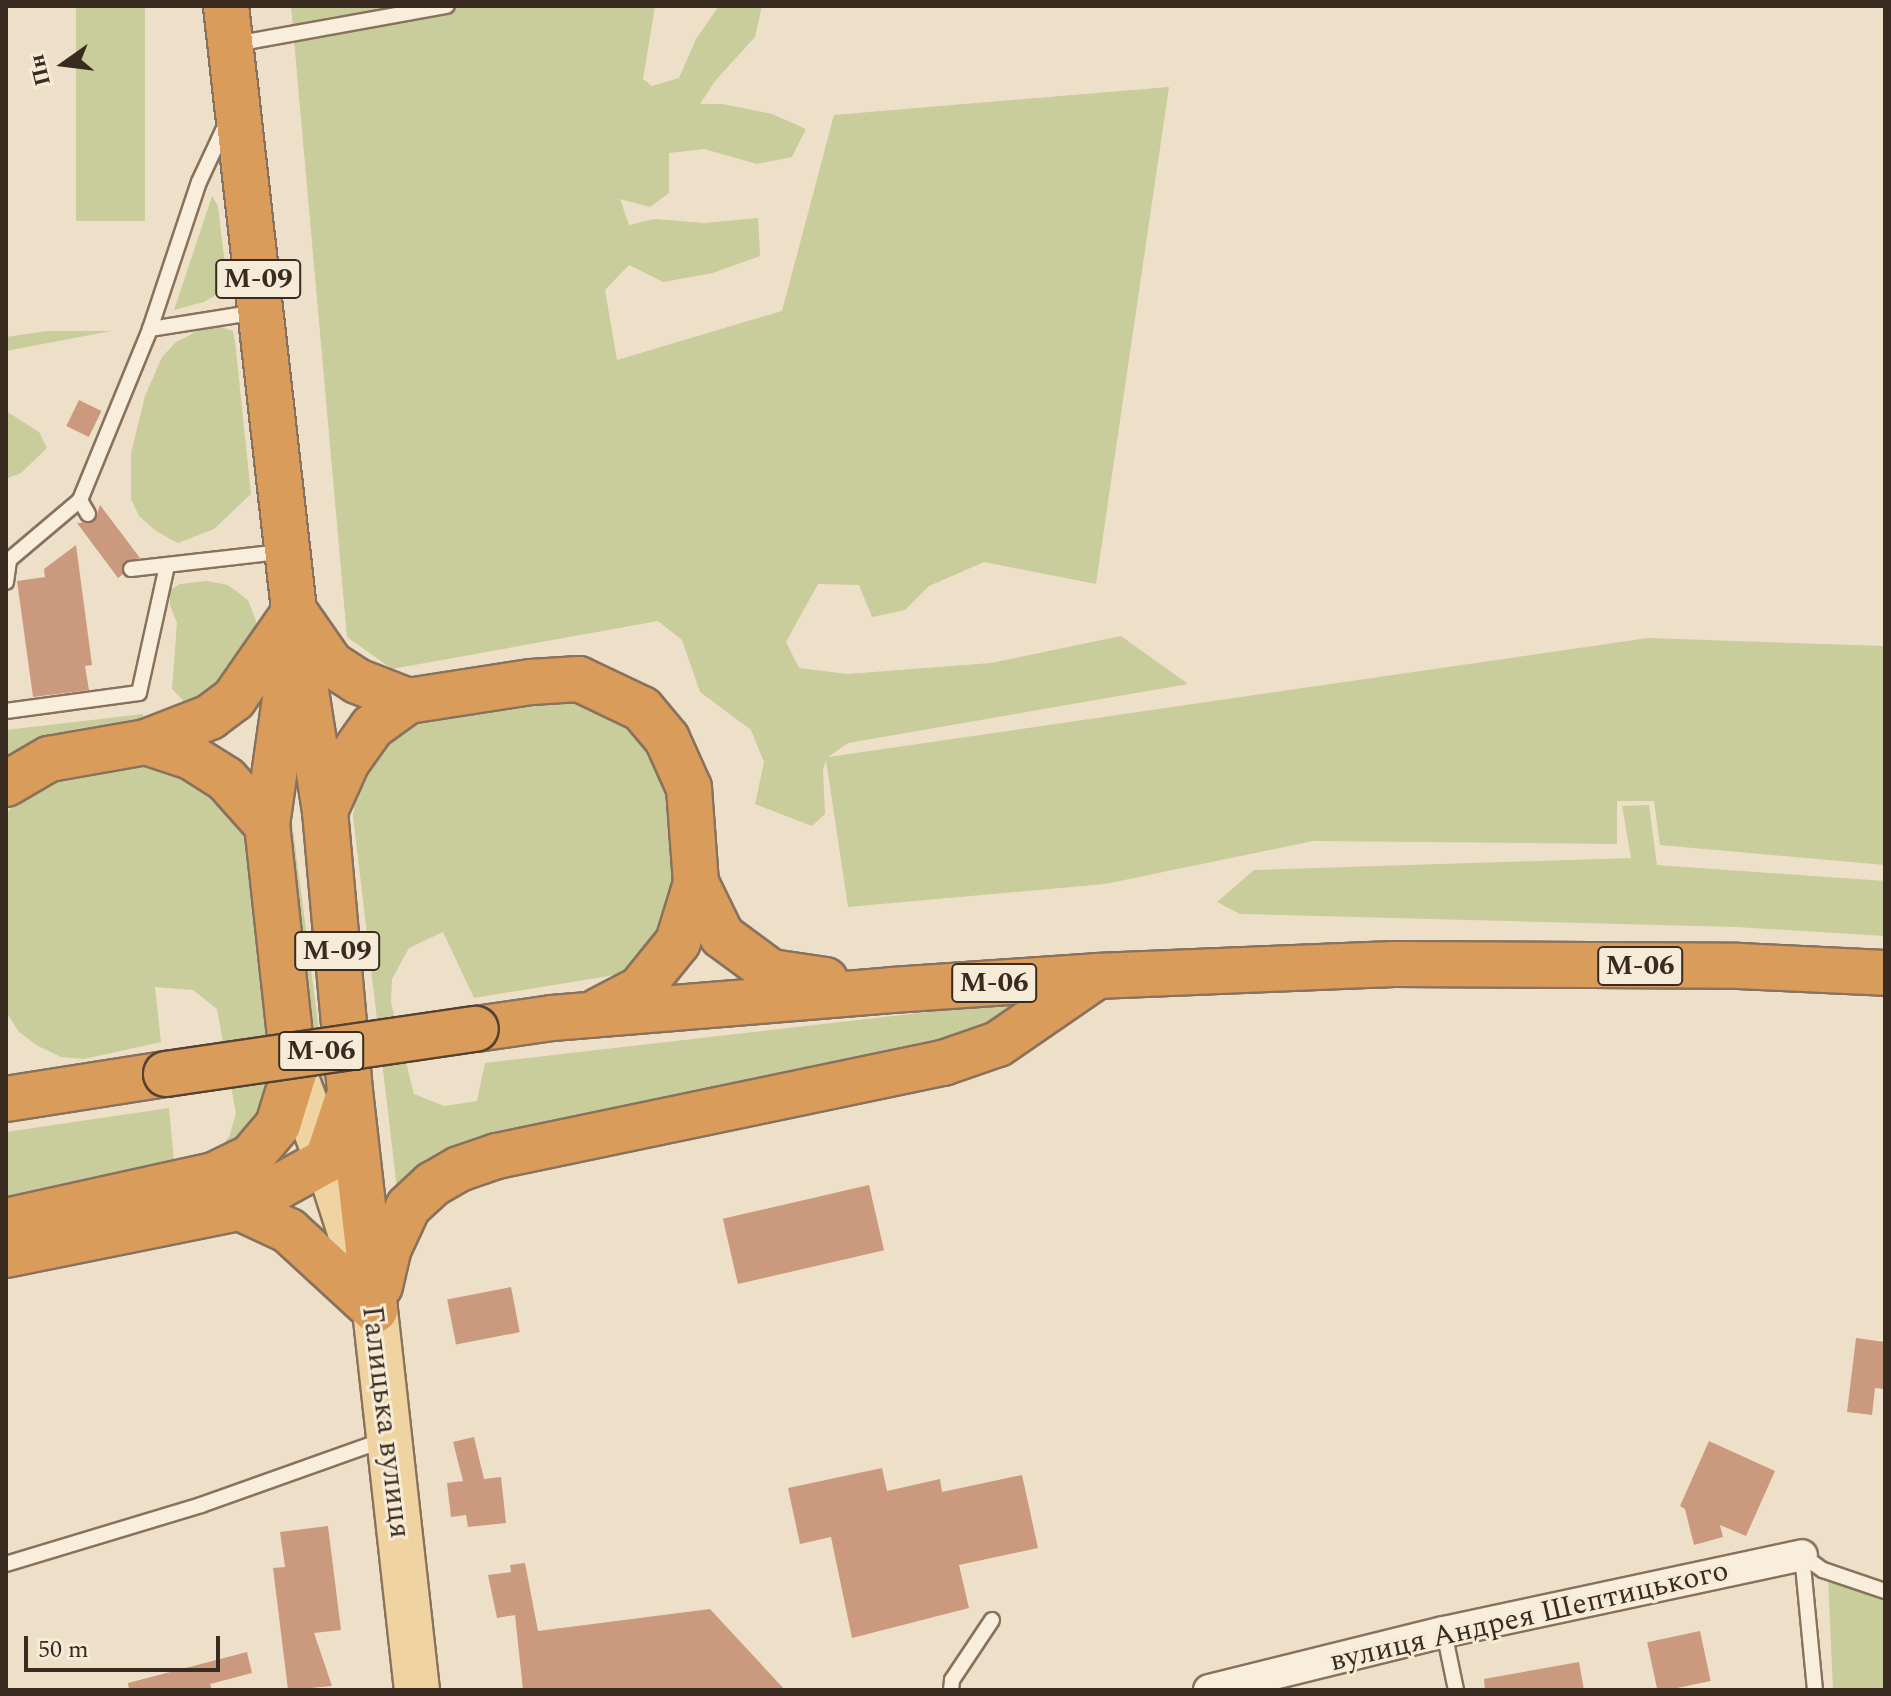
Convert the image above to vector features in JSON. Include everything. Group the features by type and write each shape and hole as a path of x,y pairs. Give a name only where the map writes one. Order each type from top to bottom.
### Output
{"highway":[{"name":"М-09","path":"228,25 295,620 325,811 350,1091 327,1160"},
{"name":"М-09","path":"294,1073 267,825 295,620"},
{"path":"6,784 49,759 146,742 210,717 234,699 295,620 331,664 357,681 408,701"},
{"path":"325,811 347,762 372,727 408,701 531,682 579,679 642,709 667,739 689,788 696,883 678,942 669,954 640,989 589,1016"},
{"path":"146,742 191,757 226,779 267,825"},
{"path":"696,883 722,936 771,972 892,990"},
{"name":"М-06","path":"6,1099 476,1029 589,1016 1096,976 1394,964 1739,966 1885,973"},
{"path":"375,1310 389,1248 408,1207 433,1184 459,1169 497,1156 943,1063 998,1044 1096,976"},
{"path":"6,1221 214,1175 251,1157 278,1125 294,1073"},
{"path":"350,1091 375,1310"},
{"path":"6,1255 240,1208 327,1160"},
{"path":"240,1208 289,1231 375,1310"}],"main road":[{"name":"М-09","path":"294,1073 327,1160"},
{"name":"Галицька вулиця","path":"327,1160 375,1310 392,1437 417,1690"}],"street":[{"name":"вулиця Андрея Шептицького","path":"1209,1690 1444,1632 1802,1555"}],"lane":[{"path":"228,25 447,6"},
{"path":"6,582 9,560 80,500 150,329 199,182 237,101"},
{"path":"150,329 262,311"},
{"path":"80,500 88,514"},
{"path":"131,569 289,551"},
{"path":"6,711 139,693 167,566"},
{"path":"6,1564 201,1505 392,1437"},
{"path":"1802,1555 1823,1570 1885,1591"},
{"path":"1802,1555 1815,1690"},
{"path":"951,1690 956,1673 992,1620"},
{"path":"1444,1632 1456,1690"}],"green space":[{"path":"76,6 145,6 145,221 76,221"},
{"path":"291,6 655,6 643,79 652,86 679,78 696,39 719,6 762,6 755,37 715,81 700,104 723,104 772,114 806,129 792,157 757,164 704,149 669,153 669,193 650,207 620,199 629,225 654,219 704,223 758,218 760,256 713,273 663,282 629,265 605,290 617,360 782,311 834,115 1169,87 1096,584 984,562 929,586 905,610 872,617 859,585 818,584 786,642 799,668 848,674 991,663 1121,636 1188,684 848,743 828,757 1648,638 1885,646 1885,865 1660,845 1654,801 1617,801 1617,844 1313,841 1105,884 848,907 826,760 823,770 825,814 812,826 755,804 764,762 751,730 700,692 682,640 658,621 392,669 347,637"},
{"path":"212,196 218,206 227,283 221,292 204,302 174,310"},
{"path":"221,327 233,331 235,341 251,494 214,529 178,543 156,531 139,516 131,499 131,453 145,396 162,357 175,343 197,331"},
{"path":"47,331 111,331 6,351 6,337"},
{"path":"6,411 39,432 47,448 21,473 6,479"},
{"path":"207,581 228,585 248,600 256,621 256,638 221,686 189,706 172,689 177,623 170,605 170,590 180,584"},
{"path":"563,699 601,711 642,740 659,773 669,807 681,889 639,971 474,998 443,932 409,948 392,979 391,1002 414,1094 444,1106 477,1101 485,1063 1032,1000 995,1027 398,1197 353,816 357,788 372,759 393,735 426,720"},
{"path":"143,714 144,729 6,759 6,730"},
{"path":"149,760 222,794 251,842 279,1062 263,1122 205,1165 229,1137 236,1114 217,1009 193,990 155,987 161,1042 84,1059 61,1057 38,1046 19,1032 6,1012 6,814 22,795 66,775"},
{"path":"1649,805 1657,865 1885,881 1885,936 1736,927 1240,914 1217,902 1254,870 1631,858 1622,806"},
{"path":"284,809 291,814 328,1100 318,1112"},
{"path":"169,1108 175,1171 6,1207 6,1132"},
{"path":"1828,1577 1885,1598 1885,1690 1833,1690"}],"building":[{"path":"79,400 101,411 89,437 66,426"},
{"path":"100,505 140,558 124,562 123,574 118,578 77,523 94,522"},
{"path":"76,545 92,665 85,666 89,690 33,697 17,581 45,577 44,569"},
{"path":"869,1185 884,1250 738,1284 723,1219"},
{"path":"511,1287 520,1332 456,1345 447,1299"},
{"path":"1856,1338 1885,1342 1885,1389 1875,1388 1872,1415 1847,1412"},
{"path":"474,1437 484,1479 501,1477 506,1523 468,1527 466,1515 451,1517 447,1483 463,1481 453,1442"},
{"path":"1709,1441 1775,1471 1746,1536 1720,1525 1723,1537 1694,1545 1685,1509 1680,1506"},
{"path":"882,1468 887,1491 940,1479 942,1492 1022,1475 1038,1548 959,1565 969,1608 852,1638 831,1537 800,1544 788,1488"},
{"path":"328,1526 341,1630 314,1633 332,1686 288,1690 273,1568 285,1567 280,1532"},
{"path":"525,1563 538,1631 710,1609 785,1690 523,1690 515,1615 497,1618 488,1575 511,1572 510,1565"},
{"path":"1700,1631 1711,1681 1657,1690 1647,1642"},
{"path":"247,1652 252,1673 210,1684 212,1690 129,1690 128,1683"},
{"path":"1579,1662 1584,1690 1485,1690 1484,1679"}]}
